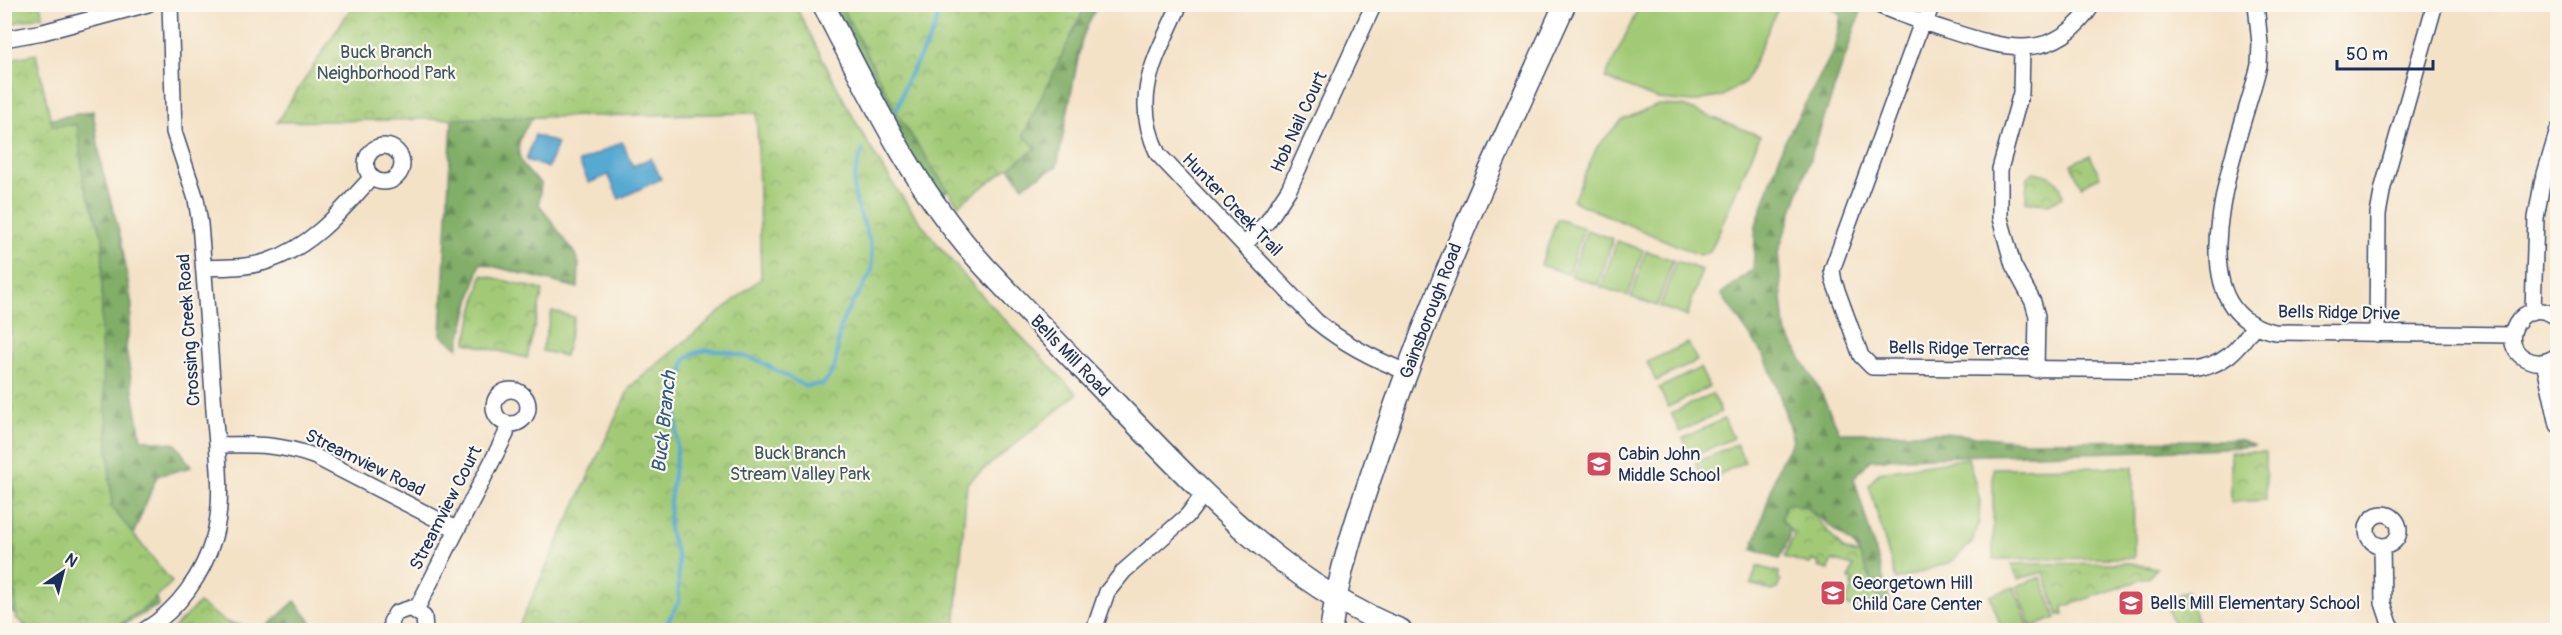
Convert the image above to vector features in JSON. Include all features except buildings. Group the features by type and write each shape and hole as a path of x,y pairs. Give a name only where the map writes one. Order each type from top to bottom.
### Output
{"street":[{"path":"4,39 43,32 148,4"},
{"name":"Crossing Creek Road","path":"145,630 158,622 183,597 208,555 218,519 217,445 204,268 196,199 174,132 170,4"},
{"name":"Bells Mill Road","path":"823,4 881,119 931,201 966,246 1204,494 1256,542 1361,614 1401,630"},
{"name":"Hunter Creek Trail","path":"1180,4 1151,68 1146,85 1144,102 1149,135 1158,154 1316,321 1337,339 1372,358 1407,372"},
{"name":"Hob Nail Court","path":"1244,245 1268,221 1289,189 1374,4"},
{"name":"Gainsborough Road","path":"1332,630 1335,598 1371,477 1407,372 1456,246 1565,4"},
{"path":"1876,4 1923,23 1993,45 2022,48 2041,45 2060,37 2079,23 2093,4"},
{"name":"Bells Ridge Terrace","path":"1932,4 1834,264 1834,282 1861,356 1872,367 2192,370 2207,368 2229,357 2239,348 2254,326"},
{"name":"Bells Ridge Drive","path":"2256,4 2260,44 2259,65 2219,213 2218,244 2227,299 2244,320 2254,326 2275,332 2512,335"},
{"path":"2377,334 2380,205 2435,4"},
{"path":"2022,48 2021,93 2000,169 2000,218 2013,265 2034,302 2037,316 2036,370"},
{"path":"2533,311 2536,218 2542,184 2558,130"},
{"path":"204,268 243,266 268,261 307,242 328,225 372,177"},
{"path":"2558,319 2549,313 2533,311 2518,319 2512,335 2516,350 2521,356 2536,362 2551,358 2558,425"},
{"name":"Streamview Court","path":"416,610 506,434 507,424"},
{"name":"Streamview Road","path":"217,445 268,444 293,448 316,457 456,529"},
{"path":"1094,630 1107,592 1124,571 1187,516 1204,494"},
{"path":"2382,546 2383,603 2392,630"},
{"path":"392,630 392,622 396,613 406,608 416,610 424,617 425,630"}],"green space":[{"path":"4,5 40,5 43,16 5,25"},
{"name":"Buck Branch Stream Valley Park","path":"353,5 795,5 864,136 912,211 970,282 1077,394 967,483 955,630 517,630 630,387 761,278 757,113 277,122"},
{"path":"824,5 1097,5 1082,38 1057,166 1023,186 1000,156 931,201"},
{"path":"841,5 1086,5 1023,135 1036,148 958,205 903,123"},
{"path":"1640,5 1771,5 1778,8 1746,81 1723,96 1693,102 1657,99 1605,78"},
{"path":"1828,5 1854,5 1862,8 1778,252 1785,330 1821,393 1840,433 1944,433 2025,441 2238,440 2255,446 1870,460 1854,478 1890,601 1882,604 1855,546 1806,507 1789,521 1789,539 1779,559 1765,552 1752,550 1779,465 1793,440 1766,359 1721,294 1753,269 1756,225 1784,143 1835,48 1841,15"},
{"path":"36,54 52,126 77,125 84,185 103,237 101,344 112,508 172,582 147,606 111,630 32,630 16,618 9,243 4,235 4,60"},
{"path":"376,85 538,112 524,131 518,149 524,166 541,183 539,204 575,254 579,264 578,288 480,263 458,348 441,335 452,119"},
{"path":"4,90 42,121 93,111 102,169 121,239 132,306 126,348 141,439 176,444 191,467 157,476 129,545 159,605 114,630 29,630 9,609 5,591 5,491 25,472 21,329 5,263"},
{"path":"1658,105 1683,106 1760,136 1710,252 1699,255 1573,201 1597,147 1622,120"},
{"path":"2090,155 2100,177 2081,186 2071,164"},
{"path":"2033,172 2053,178 2059,185 2063,197 2048,204 2026,202 2027,177"},
{"path":"1557,219 1584,228 1568,274 1541,265"},
{"path":"1587,230 1613,239 1598,285 1571,276"},
{"path":"1617,241 1643,250 1628,296 1601,287"},
{"path":"1646,251 1673,260 1657,306 1631,297"},
{"path":"1676,261 1702,270 1687,316 1660,307"},
{"path":"482,275 543,290 527,358 466,343"},
{"path":"552,311 574,317 565,356 542,351"},
{"path":"1688,343 1697,361 1656,381 1647,362"},
{"path":"1700,368 1709,387 1668,407 1659,388"},
{"path":"1712,394 1721,412 1680,432 1671,413"},
{"path":"1724,419 1733,438 1692,457 1683,438"},
{"path":"1736,444 1745,462 1704,482 1695,463"},
{"path":"2231,452 2265,452 2266,500 2231,502"},
{"path":"1968,458 1980,501 1979,523 1972,542 1951,562 1896,580 1869,485 1879,472"},
{"path":"2133,467 2134,558 1993,559 1993,468"},
{"path":"1789,503 1809,509 1843,549 1860,555 1883,609 1860,602 1856,609 1844,604 1853,587 1851,586 1853,580 1849,579 1853,566 1832,560 1829,570 1818,567 1819,563 1812,560 1810,564 1784,557 1794,535 1782,519 1785,506"},
{"path":"2130,563 2157,568 2149,577 2063,607 2064,615 2058,615 2044,572 2018,579 2011,564"},
{"path":"1757,566 1779,572 1778,579 1781,580 1777,589 1772,591 1751,584"},
{"path":"2041,577 2056,618 2031,627 2017,586"},
{"path":"2014,587 2029,628 2002,630 1990,596"},
{"path":"2187,591 2199,626 2187,630 2176,630 2165,601"},
{"path":"295,601 317,630 183,630 201,618 264,629"},
{"path":"199,603 237,630 172,630"}],"water":[{"path":"535,135 557,143 548,168 526,160"},
{"path":"622,142 633,166 651,158 661,179 619,199 608,175 589,183 579,162"}],"waterway":[{"name":"Buck Branch","path":"897,110 906,82 933,33 941,4"},
{"name":"Buck Branch","path":"663,630 679,602 678,557 669,531 670,501 677,451 676,402 685,360 694,353 708,350 729,352 759,361 805,386 823,384 836,363 841,325 872,269 869,237 855,200 856,169 863,150"}],"place":[{"name":"Cabin John Middle School","path":"1599,464"},
{"name":"Georgetown Hill Child Care Center","path":"1833,593"},
{"name":"Bells Mill Elementary School","path":"2131,603"}],"park label":[{"name":"Buck Branch Neighborhood Park","path":"386,62"}]}
